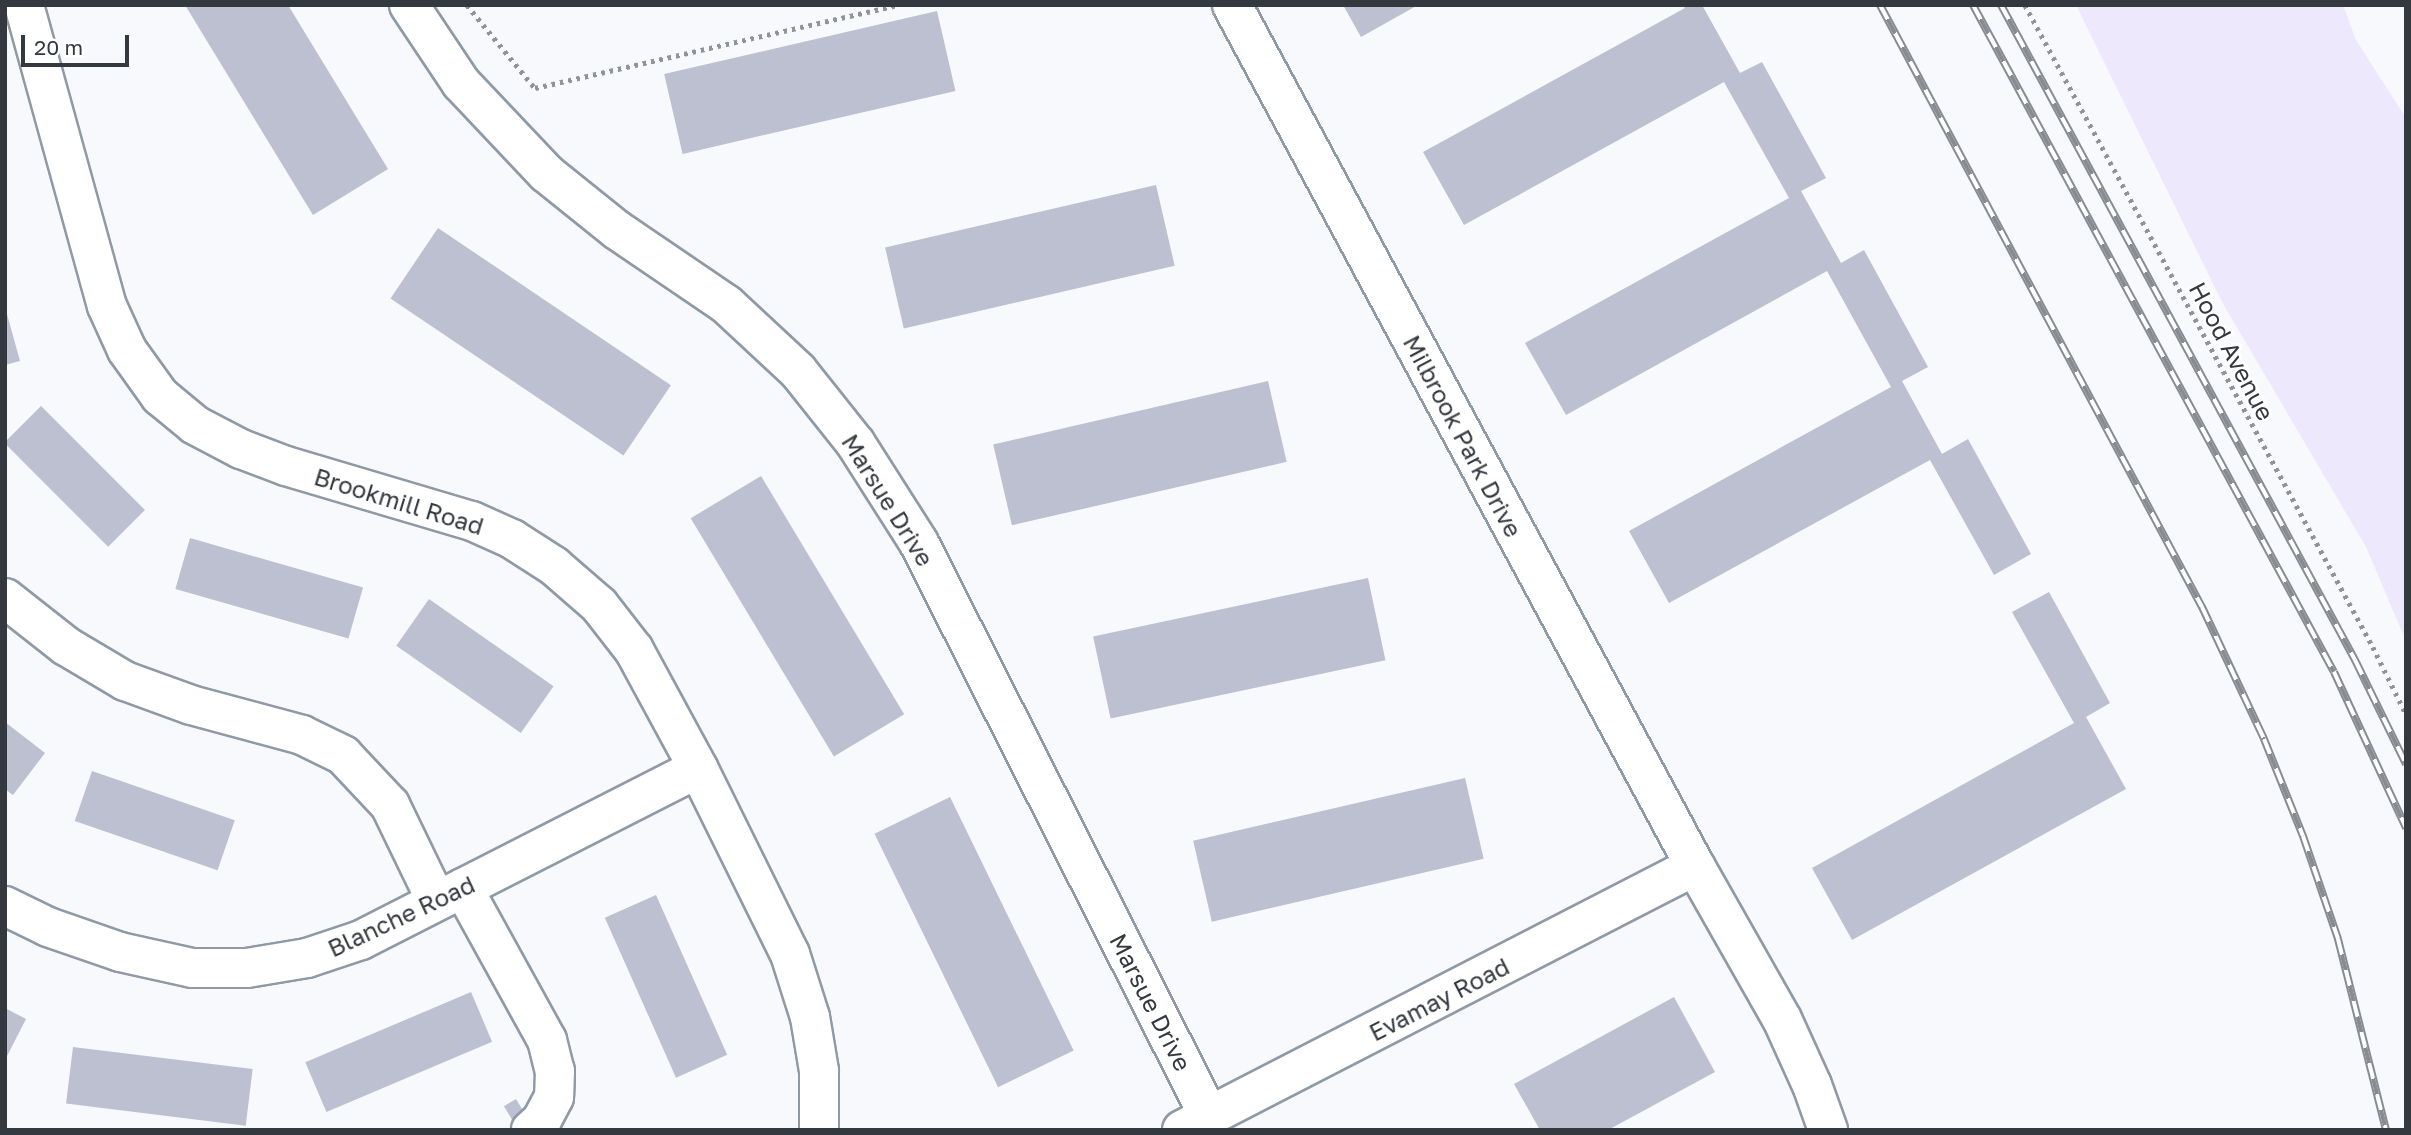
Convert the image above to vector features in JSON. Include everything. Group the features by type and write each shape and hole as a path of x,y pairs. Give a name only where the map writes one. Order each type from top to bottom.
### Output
{"street":[{"name":"Brookmill Road","path":"24,5 107,306 127,350 160,396 195,425 241,449 286,466 472,521 512,539 554,566 599,605 634,650 698,768 790,954 810,1017 819,1071 819,1130"},
{"name":"Marsue Drive","path":"408,5 461,83 546,173 617,230 726,304 797,371 856,444 919,543 1196,1124"},
{"name":"Milbrook Park Drive","path":"1232,5 1695,866 1782,1019 1812,1085 1828,1130"},
{"path":"5,598 66,646 125,681 191,705 302,735 343,755 371,781 390,805 547,1040 555,1071 554,1097 542,1120 531,1130"},
{"name":"Blanche Road","path":"5,906 48,928 120,953 192,968 247,968 307,958 361,940 698,768"},
{"name":"Evamay Road","path":"1196,1124 1695,866"}],"path":[{"path":"467,5 502,52 535,88 898,5"},
{"name":"Hood Avenue","path":"2025,5 2366,635 2406,715"}],"shaded area":[{"path":"2076,5 2343,5 2356,40 2406,118 2406,641 2366,547 2222,302"}],"building":[{"path":"185,5 288,5 388,169 313,215"},
{"path":"1343,5 1418,5 1361,37"},
{"path":"1683,5 1702,5 1740,73 1762,62 1826,178 1801,191 1841,263 1864,250 1928,367 1902,381 1942,454 1968,439 2031,554 1994,575 1930,460 1669,603 1629,531 1891,387 1827,271 1566,415 1525,343 1789,198 1724,82 1464,225 1423,152 1685,8"},
{"path":"937,11 955,91 683,154 664,74"},
{"path":"1156,185 1175,266 904,328 885,248"},
{"path":"438,228 671,385 623,456 390,298"},
{"path":"5,307 20,361 5,365"},
{"path":"1268,381 1287,462 1012,525 993,444"},
{"path":"41,406 145,510 108,547 5,444"},
{"path":"761,476 904,714 834,757 691,518"},
{"path":"190,538 363,588 348,639 175,589"},
{"path":"1368,578 1385,660 1111,719 1093,636"},
{"path":"2049,592 2110,703 2086,717 2126,789 1852,940 1812,868 2074,723 2012,612"},
{"path":"429,599 554,686 521,733 396,646"},
{"path":"5,722 45,753 13,795 5,789"},
{"path":"92,771 235,820 218,870 75,821"},
{"path":"1465,778 1484,859 1212,922 1193,841"},
{"path":"950,797 1074,1050 998,1087 875,834"},
{"path":"656,895 727,1055 676,1078 605,918"},
{"path":"471,992 492,1042 326,1112 305,1062"},
{"path":"1674,997 1715,1072 1608,1130 1540,1130 1514,1084"},
{"path":"5,1008 26,1019 5,1060"},
{"path":"73,1047 253,1069 246,1126 66,1104"},
{"path":"516,1099 527,1117 515,1124 504,1106"}],"railway":[{"path":"1880,5 2202,607 2264,739 2303,836 2338,939 2386,1130"},
{"path":"1973,5 2334,672 2406,828"},
{"path":"2001,5 2355,660 2406,764"}]}
